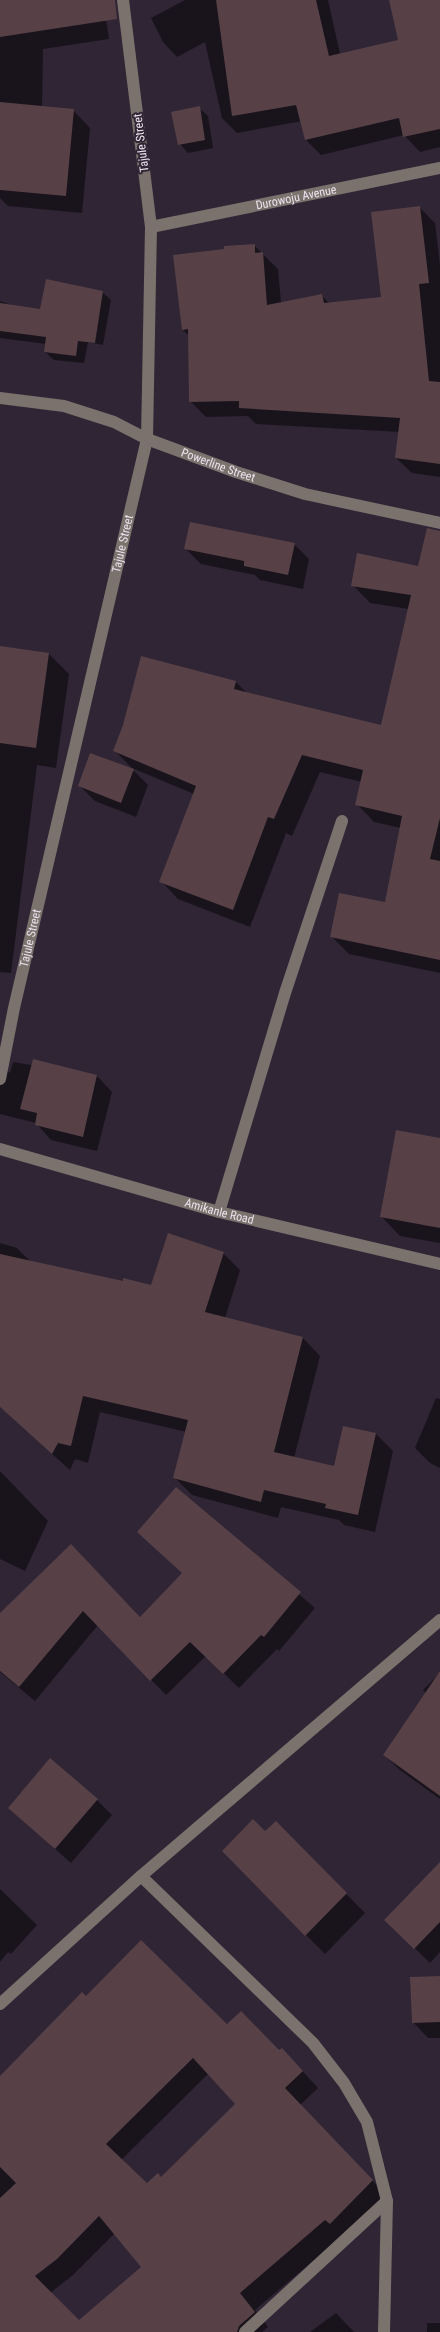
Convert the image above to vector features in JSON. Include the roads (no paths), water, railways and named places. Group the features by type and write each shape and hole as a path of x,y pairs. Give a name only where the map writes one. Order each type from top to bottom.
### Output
{"street":[{"name":"Tajule Street","path":"0,1079 14,1008 147,439 151,226 123,0"},
{"name":"Durowoju Avenue","path":"151,226 440,168"},
{"name":"Powerline Street","path":"0,398 64,406 114,422 147,439 305,494 440,523"},
{"path":"219,1212 285,993 342,821"},
{"name":"Amikanle Road","path":"0,1150 219,1212 440,1264"},
{"path":"0,2004 141,1876 440,1620"},
{"path":"141,1876 313,2043 344,2083 367,2122 387,2201 384,2332"},
{"path":"245,2332 387,2201"}]}
